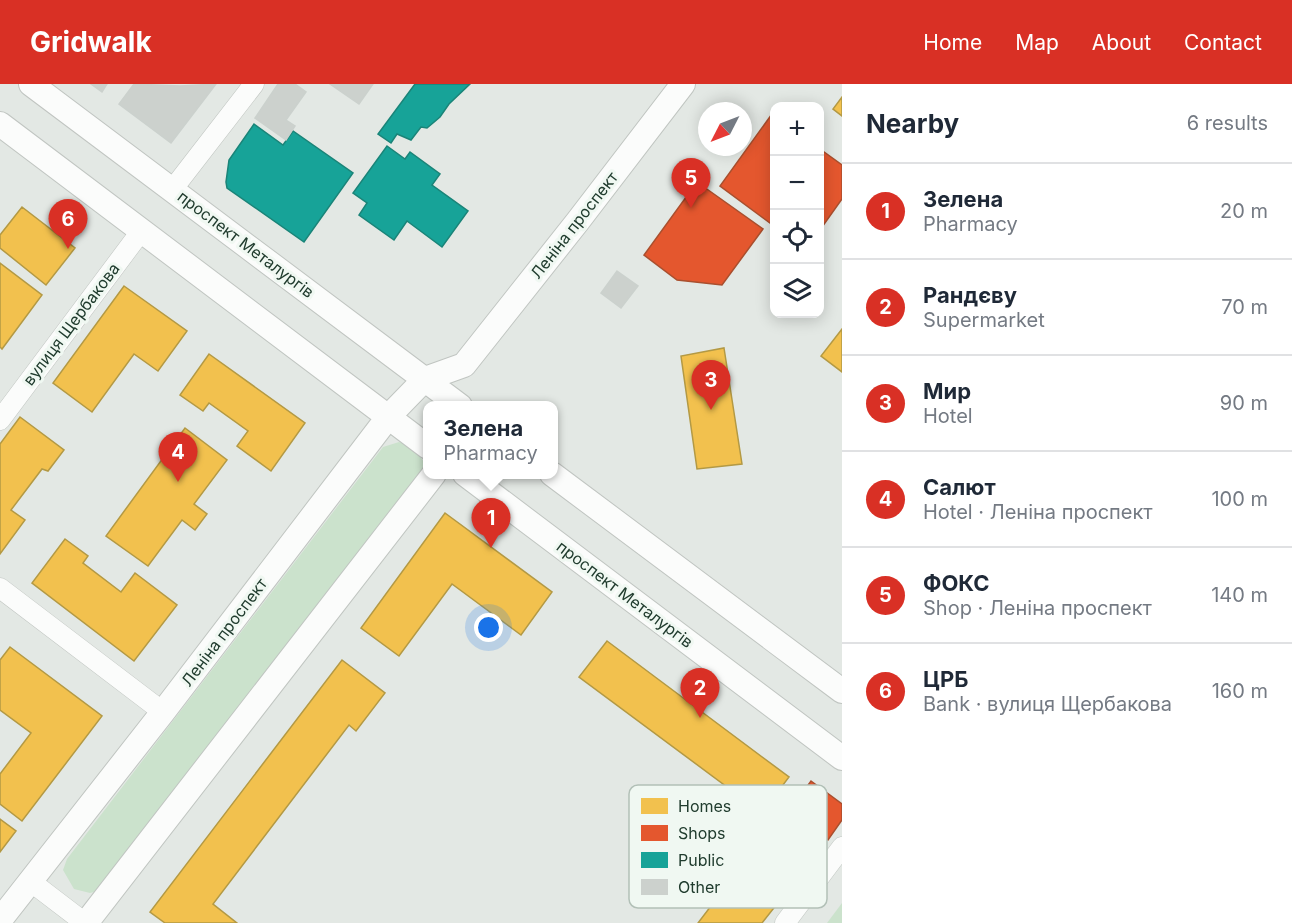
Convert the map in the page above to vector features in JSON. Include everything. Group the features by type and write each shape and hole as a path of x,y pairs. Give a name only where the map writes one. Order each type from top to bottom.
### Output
{"street":[{"name":"проспект Металургів","path":"31,84 454,401"},
{"path":"172,190 254,84"},
{"name":"Леніна проспект","path":"0,920 163,712 388,416 425,380 464,365 578,221 682,84"},
{"path":"0,124 423,443"},
{"name":"вулиця Щербакова","path":"0,420 142,230"},
{"path":"464,365 467,401"},
{"path":"558,478 842,691"},
{"path":"30,881 85,923 430,479"},
{"name":"проспект Металургів","path":"472,479 842,758"},
{"path":"0,588 163,712"},
{"path":"827,867 842,847"},
{"path":"785,923 796,908"}],"green space":[{"path":"399,442 413,447 423,461 423,476 102,890 90,893 74,889 63,870 67,859 383,447"},
{"path":"842,903 842,923 827,923"}],"building: Homes":[{"path":"842,97 842,116 833,109"},
{"path":"22,207 75,248 46,285 0,248 0,235"},
{"path":"0,263 42,295 2,349 0,347"},
{"path":"124,286 187,331 158,371 134,354 92,412 53,383"},
{"path":"842,329 842,372 821,356"},
{"path":"724,348 742,464 697,469 681,356"},
{"path":"209,354 305,423 271,471 237,446 248,431 209,403 203,411 180,395"},
{"path":"20,417 64,450 48,471 42,469 11,510 25,520 0,554 0,444"},
{"path":"185,428 227,460 194,504 207,514 195,530 182,520 148,566 106,536"},
{"path":"445,513 552,592 521,635 452,584 399,656 361,628"},
{"path":"65,539 88,556 83,563 121,592 135,573 177,605 134,661 32,583"},
{"path":"607,641 789,777 783,785 724,785 579,677"},
{"path":"10,647 102,716 22,821 0,804 0,774 31,733 0,710 0,660"},
{"path":"342,660 385,693 356,731 349,725 213,904 237,923 165,923 150,912"},
{"path":"0,819 16,831 0,852"},
{"path":"709,908 774,908 762,923 698,923"}],"building: Shops":[{"path":"770,117 770,223 720,186 742,156 752,156 752,142"},
{"path":"824,152 842,165 842,199 824,224"},
{"path":"697,182 763,229 722,285 677,280 644,255"},
{"path":"827,793 842,804 842,820 828,840"}],"building: Public":[{"path":"415,84 470,84 449,104 440,117 427,128 421,127 411,140 397,134 391,143 378,134"},
{"path":"254,124 283,145 293,131 353,173 304,242 227,188 229,160"},
{"path":"387,146 405,159 410,152 440,174 432,185 468,211 442,247 407,221 394,240 359,215 367,203 353,193"}],"building: Other":[{"path":"91,84 107,84 102,92"},
{"path":"134,84 180,86 216,84 171,143 119,104"},
{"path":"278,84 295,84 306,92 286,120 295,126 286,140 255,118"},
{"path":"330,84 373,84 359,104"},
{"path":"617,271 638,286 621,308 601,293"}],"place":[{"name":"ФОКС","path":"691,208"},
{"name":"ЦРБ","path":"68,249"},
{"name":"Мир","path":"711,410"},
{"name":"Салют","path":"178,482"},
{"name":"Зелена","path":"491,548"},
{"name":"Рандєву","path":"700,718"}]}
